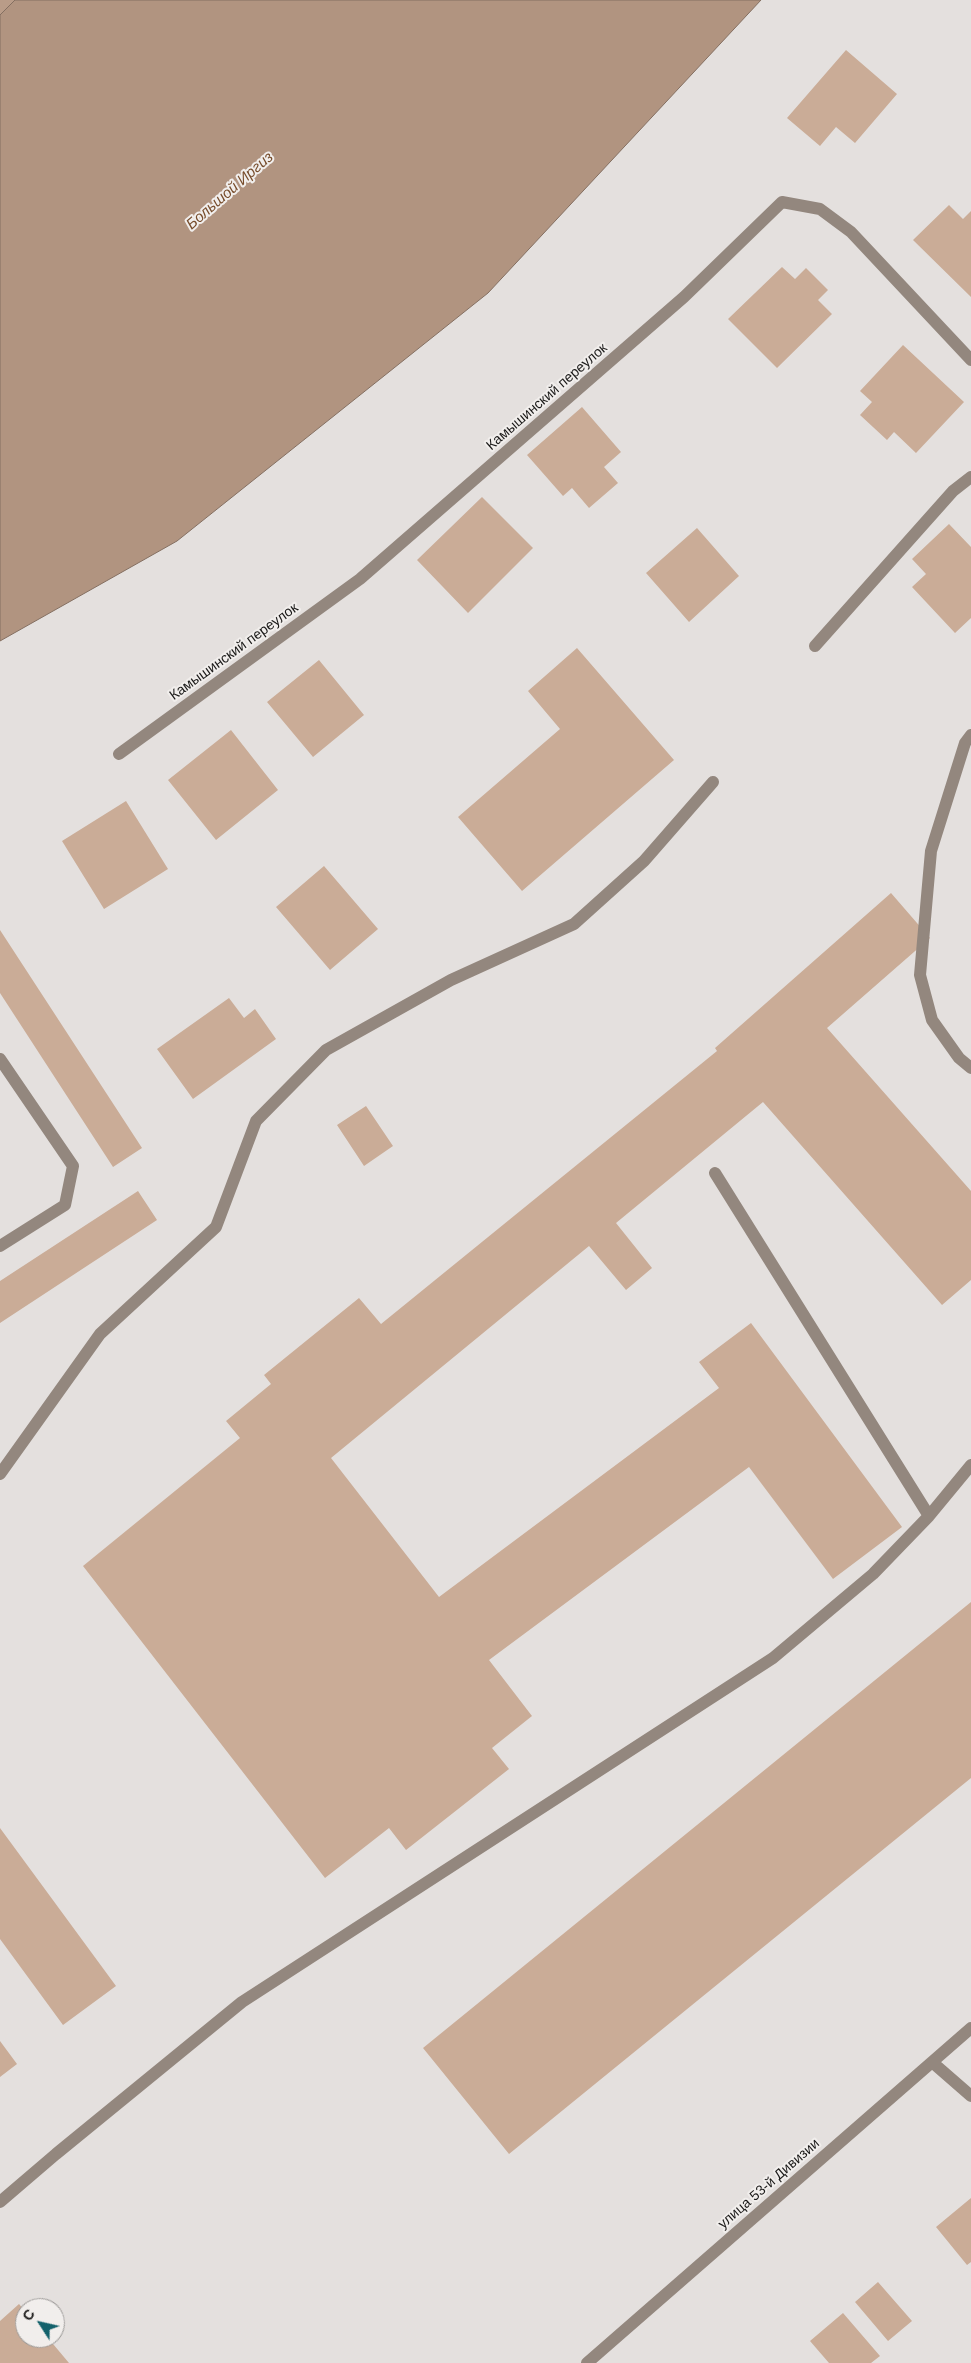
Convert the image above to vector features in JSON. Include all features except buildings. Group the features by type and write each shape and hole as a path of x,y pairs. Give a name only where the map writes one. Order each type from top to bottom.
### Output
{"street":[{"name":"Камышинский переулок","path":"119,754 360,579 684,296 782,202 820,208 851,232 971,360"},
{"path":"815,646 953,491 971,477"},
{"path":"971,735 965,743 931,851 920,975 932,1020 959,1058 971,1068"},
{"path":"0,1474 100,1334 216,1227 256,1121 326,1050 451,980 574,924 644,861 713,782"},
{"path":"0,1059 73,1166 65,1205 0,1246"},
{"path":"714,1173 929,1516"},
{"path":"0,2202 242,2002 773,1658 874,1574 929,1516 971,1465"},
{"name":"улица 53-й Дивизии","path":"587,2363 971,2028"},
{"path":"932,2062 971,2096"}],"shaded area":[{"path":"0,0 15,0 0,15"}],"water":[{"name":"Большой Иргиз","path":"15,0 761,0 488,293 177,541 0,641 0,15"}]}
